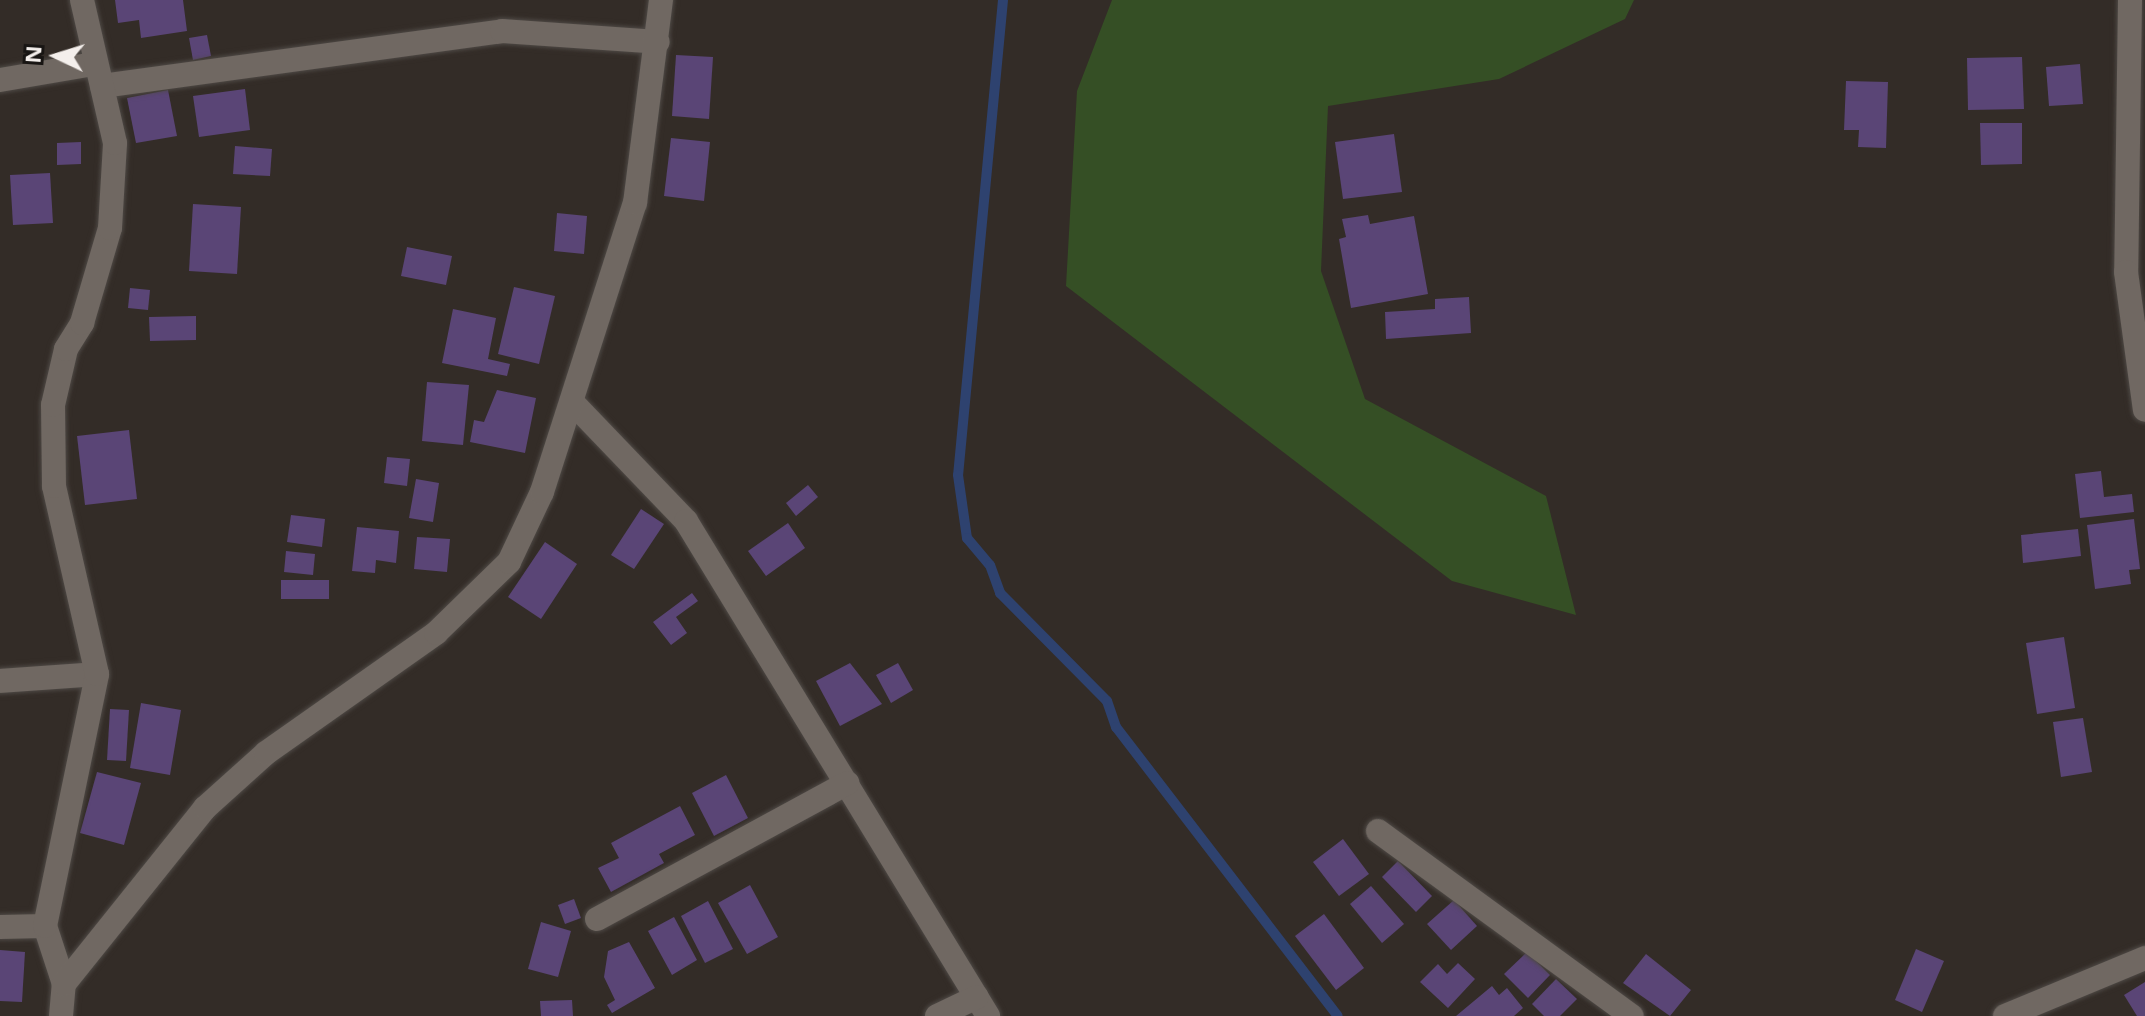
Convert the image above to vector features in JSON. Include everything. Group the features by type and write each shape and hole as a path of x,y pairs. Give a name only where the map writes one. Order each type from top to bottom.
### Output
{"street":[{"path":"61,1016 64,984 45,926 97,674 54,486 53,405 66,349 82,323 110,228 115,143 82,0"},
{"path":"64,984 205,808 266,753 436,633 509,562 542,492 635,203 661,0"},
{"path":"2130,0 2126,272 2145,410"},
{"path":"0,80 98,75 502,31 658,42"},
{"path":"572,402 686,521 983,1007 937,1016"},
{"path":"0,681 97,674"},
{"path":"597,919 848,783"},
{"path":"1378,831 1632,1016"},
{"path":"0,927 45,926"},
{"path":"2005,1016 2145,958"}],"green space":[{"path":"1112,0 1634,0 1625,19 1499,79 1328,106 1321,271 1365,399 1546,496 1576,615 1452,581 1066,286 1077,91"}],"building":[{"path":"115,0 183,0 187,31 141,38 139,20 118,23"},
{"path":"207,35 211,56 193,60 189,38"},
{"path":"676,55 713,57 709,119 672,116"},
{"path":"2022,57 2024,109 1968,110 1967,58"},
{"path":"2080,64 2083,104 2049,106 2046,67"},
{"path":"1846,81 1888,82 1886,148 1858,147 1859,130 1844,130"},
{"path":"245,89 250,130 199,137 193,96"},
{"path":"168,90 177,136 136,143 127,98"},
{"path":"1980,123 2022,123 2022,164 1981,165"},
{"path":"1394,134 1402,192 1343,199 1335,142"},
{"path":"671,138 710,142 704,201 664,196"},
{"path":"81,142 81,164 57,165 57,143"},
{"path":"235,146 272,149 270,176 233,174"},
{"path":"50,173 53,223 13,225 10,175"},
{"path":"193,204 241,207 237,274 189,271"},
{"path":"557,213 587,216 584,254 554,251"},
{"path":"1368,215 1370,224 1414,216 1428,294 1351,308 1339,239 1346,237 1342,219"},
{"path":"407,247 452,256 446,285 401,276"},
{"path":"514,287 555,296 539,364 498,354"},
{"path":"130,288 150,290 148,310 128,308"},
{"path":"1469,297 1471,333 1386,339 1385,312 1435,309 1435,299"},
{"path":"453,309 496,318 488,359 510,364 507,376 442,363"},
{"path":"196,316 196,340 150,341 149,317"},
{"path":"427,382 469,385 463,445 422,441"},
{"path":"497,390 536,398 525,453 470,442 474,420 484,422"},
{"path":"129,430 137,499 85,505 77,436"},
{"path":"387,457 410,459 407,486 384,483"},
{"path":"2101,471 2104,497 2132,494 2134,512 2080,518 2075,474"},
{"path":"416,479 439,483 433,522 409,518"},
{"path":"808,485 818,497 796,516 786,503"},
{"path":"641,509 664,524 634,569 611,555"},
{"path":"291,515 325,519 322,547 287,542"},
{"path":"2134,519 2140,569 2129,570 2131,584 2095,589 2087,525"},
{"path":"788,523 805,548 766,576 748,551"},
{"path":"357,527 399,531 396,563 376,560 375,573 352,571"},
{"path":"2078,529 2081,556 2023,563 2021,535"},
{"path":"417,537 450,539 447,572 414,569"},
{"path":"545,542 577,564 541,619 508,597"},
{"path":"286,551 315,554 313,575 284,572"},
{"path":"281,580 329,580 329,599 281,599"},
{"path":"692,593 698,601 676,617 687,633 671,645 653,622"},
{"path":"2064,637 2075,708 2037,714 2026,643"},
{"path":"850,663 882,704 840,726 816,681"},
{"path":"898,663 913,690 891,703 876,675"},
{"path":"141,703 181,710 170,775 130,768"},
{"path":"110,709 129,710 126,761 107,760"},
{"path":"2083,718 2092,772 2061,777 2053,722"},
{"path":"97,772 141,783 124,845 80,833"},
{"path":"726,775 748,818 714,836 692,793"},
{"path":"680,806 695,835 659,854 664,863 611,892 598,868 619,858 611,843"},
{"path":"1343,839 1369,874 1339,896 1313,862"},
{"path":"1398,861 1432,896 1416,912 1382,877"},
{"path":"750,885 778,937 747,954 718,903"},
{"path":"1371,886 1404,924 1382,943 1350,904"},
{"path":"574,899 581,918 565,924 558,905"},
{"path":"1454,900 1477,926 1451,950 1427,924"},
{"path":"708,901 733,949 705,963 681,916"},
{"path":"1324,914 1364,968 1336,990 1295,936"},
{"path":"674,917 697,960 672,975 648,931"},
{"path":"541,922 571,931 558,977 528,969"},
{"path":"629,942 655,988 612,1013 607,1005 615,1000 604,977 608,951"},
{"path":"1916,949 1944,961 1922,1012 1895,1000"},
{"path":"0,950 25,952 22,1002 0,1001"},
{"path":"1527,952 1550,975 1528,998 1504,974"},
{"path":"1646,954 1691,990 1670,1016 1623,983"},
{"path":"1458,963 1475,979 1448,1008 1420,982 1438,964 1447,974"},
{"path":"1556,979 1577,999 1560,1016 1544,1016 1532,1004"},
{"path":"2145,982 2145,1016 2137,1016 2124,995"},
{"path":"1492,986 1499,995 1507,988 1523,1008 1514,1016 1456,1016"},
{"path":"572,1000 573,1016 541,1016 540,1001"}],"waterway":[{"path":"1003,0 958,475 967,538 990,565 1000,593 1107,701 1116,727 1338,1016"}]}
